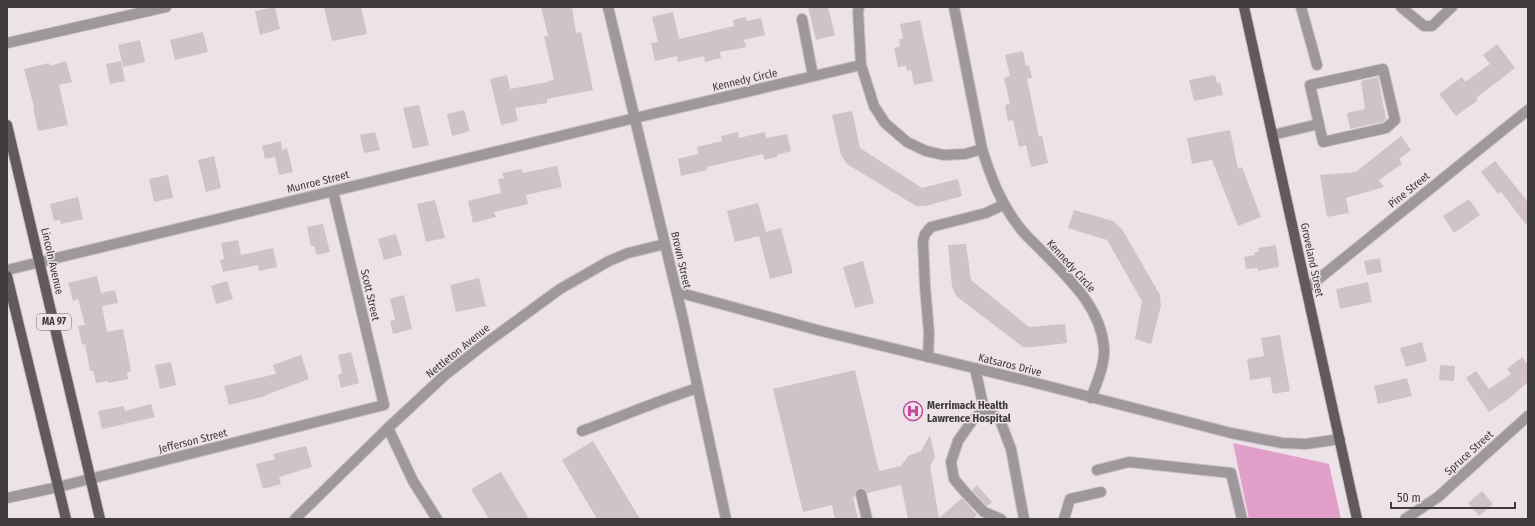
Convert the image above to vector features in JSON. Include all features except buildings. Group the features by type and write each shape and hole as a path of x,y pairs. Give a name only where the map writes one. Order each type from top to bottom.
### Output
{"main road":[{"name":"Groveland Street","path":"1244,7 1357,519"},
{"name":"Lincoln Avenue","path":"7,125 100,519"},
{"name":"MA 97","path":"7,276 66,519"}],"street":[{"path":"7,43 166,7"},
{"name":"Brown Street","path":"608,7 677,292 726,519"},
{"path":"860,7 858,12 861,65 874,106 885,123 907,142 926,151 944,155 965,154 982,149"},
{"name":"Kennedy Circle","path":"954,7 982,149 990,175 1003,204 1021,229 1080,292 1092,311 1100,330 1104,349 1101,371 1091,398"},
{"path":"1301,7 1317,65"},
{"path":"1401,7 1424,26 1432,26 1452,7"},
{"path":"802,19 813,76"},
{"name":"Kennedy Circle","path":"635,118 861,65"},
{"path":"1383,69 1395,120 1386,128 1323,142 1319,124 1310,85 1383,69"},
{"name":"Pine Street","path":"1306,289 1528,110"},
{"name":"Munroe Street","path":"7,270 635,118"},
{"path":"1272,135 1319,124"},
{"name":"Scott Street","path":"333,191 384,405"},
{"path":"928,357 929,333 923,241 925,234 930,227 986,213 1003,204"},
{"name":"Nettleton Avenue","path":"295,519 388,428 457,366 482,346 560,289 609,261 628,253 665,244"},
{"name":"Katsaros Drive","path":"677,292 821,331 975,368 1231,433 1282,443 1306,444 1340,439"},
{"path":"975,368 984,409 1000,420 1011,449 1024,519"},
{"path":"582,431 627,415 672,396 698,388"},
{"name":"Jefferson Street","path":"7,498 91,479 384,405"},
{"path":"984,409 972,421 958,441 951,462 954,478 964,492 984,512 1001,519"},
{"name":"Spruce Street","path":"1405,519 1438,497 1528,416"},
{"path":"388,428 413,480 437,519"},
{"path":"1097,470 1129,462 1231,472 1242,519"},
{"path":"1064,519 1070,499 1101,492"},
{"path":"861,494 867,519"}],"shaded area":[{"path":"1233,443 1329,464 1341,519 1249,519"}],"place":[{"name":"Merrimack Health Lawrence Hospital","path":"913,411"}]}
